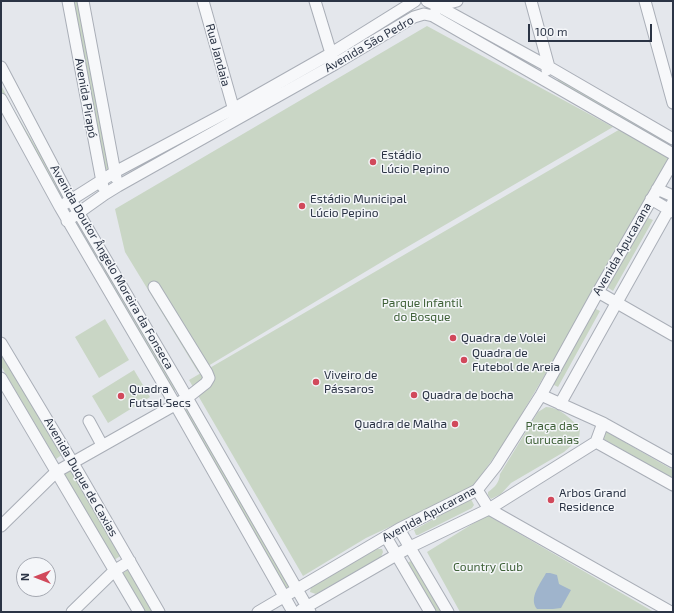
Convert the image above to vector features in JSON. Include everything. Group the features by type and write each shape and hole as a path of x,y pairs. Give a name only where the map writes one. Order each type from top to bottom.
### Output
{"street":[{"name":"Avenida Pirapó","path":"68,1 104,194"},
{"name":"Avenida Pirapó","path":"83,1 118,186"},
{"name":"Rua Jandaia","path":"203,1 237,120"},
{"path":"315,1 330,54 335,64"},
{"name":"Avenida São Pedro","path":"60,207 115,172 233,109 330,54 415,1"},
{"path":"420,1 446,24 673,154"},
{"path":"426,1 432,12"},
{"name":"Avenida São Pedro","path":"68,221 104,194 237,120 414,17 432,12 457,1"},
{"path":"531,1 549,67 543,79"},
{"path":"645,1 673,103"},
{"path":"432,12 451,13 549,67 673,139"},
{"path":"446,24 447,17 451,13"},
{"name":"Avenida Doutor Ângelo Moreira da Fonseca","path":"1,67 71,200 308,609"},
{"name":"Avenida Doutor Ângelo Moreira da Fonseca","path":"1,99 60,207 175,404 293,612"},
{"name":"Avenida Apucarana","path":"258,612 399,529 477,490 496,466 541,395 673,162"},
{"path":"657,189 673,196"},
{"path":"651,199 672,208"},
{"name":"Avenida Apucarana","path":"560,404 672,208"},
{"path":"1,526 56,472 102,445 164,412 187,398 206,383 209,378 207,372 154,287"},
{"path":"598,292 673,335"},
{"name":"Avenida Duque de Caxias","path":"1,343 73,463 159,612"},
{"name":"Avenida Duque de Caxias","path":"1,378 139,612"},
{"path":"541,395 603,423 673,462"},
{"path":"89,421 102,445"},
{"path":"603,423 596,442 673,485"},
{"name":"Avenida Apucarana","path":"297,612 308,609 410,547 489,509 596,442"},
{"path":"477,490 489,509 671,612"},
{"path":"399,529 448,612"},
{"path":"386,537 430,612"},
{"path":"72,612 114,571 130,561"}],"green space":[{"path":"71,1 77,1 110,167 108,170 104,168"},
{"path":"413,10 416,14 345,55 343,51"},
{"path":"453,19 536,67 533,72 450,24"},
{"name":"Estádio Lúcio Pepino","path":"427,26 613,127 390,257 198,372 125,252 115,209"},
{"path":"558,79 667,141 665,144 557,81"},
{"path":"1,85 11,105 66,198 62,200 9,106 1,90"},
{"name":"Parque Infantil do Bosque","path":"622,128 673,157 507,439 472,488 366,538 303,576 189,380"},
{"path":"646,217 653,220 613,291 607,287"},
{"path":"79,221 177,388 174,391 74,224"},
{"path":"594,308 600,311 558,387 552,384"},
{"path":"105,319 129,360 99,378 75,337"},
{"path":"1,350 63,454 56,459 1,366"},
{"name":"Quadra Futsal Secs","path":"134,370 150,397 108,423 92,396"},
{"path":"189,407 291,587 286,590 184,410"},
{"name":"Praça das Gurucaias","path":"546,407 560,411 573,421 580,429 579,439 564,452 511,483 501,494 491,499 488,492 498,482 500,474 538,412"},
{"path":"605,431 673,470 673,479 602,438"},
{"path":"71,468 122,555 114,560 63,473"},
{"path":"471,499 474,505 472,508 416,535 414,530"},
{"name":"Country Club","path":"487,515 654,612 460,612 427,552"},
{"path":"377,549 382,549 383,552 381,557 316,594 310,592 311,587"},
{"path":"413,560 442,612 436,612 407,563"},
{"path":"128,570 153,612 144,612 121,574"}],"water":[{"path":"546,573 557,575 559,584 571,590 561,608 537,609 535,605 534,600 536,591"}],"place":[{"name":"Estádio Lúcio Pepino","path":"373,162"},
{"name":"Estádio Municipal Lúcio Pepino","path":"302,206"},
{"name":"Quadra de Volei","path":"453,338"},
{"name":"Quadra de Futebol de Areia","path":"464,360"},
{"name":"Viveiro de Pássaros","path":"316,382"},
{"name":"Quadra de bocha","path":"414,395"},
{"name":"Quadra Futsal Secs","path":"121,396"},
{"name":"Quadra de Malha","path":"455,424"},
{"name":"Arbos Grand Residence","path":"551,500"}]}
